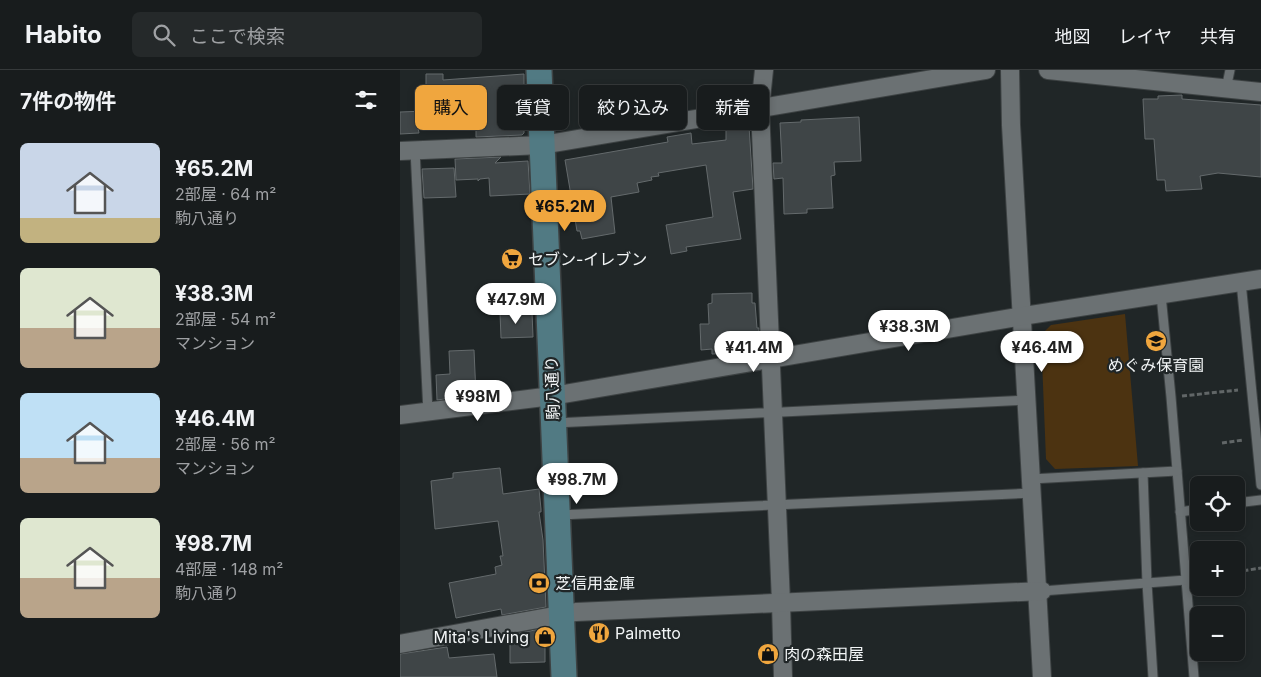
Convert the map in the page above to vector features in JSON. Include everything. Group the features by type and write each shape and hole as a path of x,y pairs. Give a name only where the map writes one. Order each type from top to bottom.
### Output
{"street":[{"name":"駒八通り","path":"539,70 564,677"},
{"path":"762,85 764,70"},
{"path":"769,106 986,70"},
{"path":"1010,70 1011,125 1040,591 1042,677"},
{"path":"1048,70 1261,92"},
{"path":"408,150 542,145 697,119"},
{"path":"761,130 783,677"},
{"path":"400,415 552,396 1023,316 1261,279"},
{"path":"400,644 576,612 1040,591"}],"lane":[{"path":"1226,89 1230,70"},
{"path":"408,150 428,412"},
{"path":"1241,282 1261,485"},
{"path":"1160,295 1171,397 1194,677"},
{"path":"553,423 1027,400"},
{"path":"557,515 777,506 1032,486 1143,472 1177,471"},
{"path":"1143,472 1153,677"},
{"path":"1245,502 1261,500"},
{"path":"1180,512 1190,510"},
{"path":"1040,591 1186,580"}],"path":[{"path":"1171,397 1251,388"},
{"path":"1222,443 1256,439"},
{"path":"1245,571 1261,568"}],"shaded area":[{"path":"1125,314 1138,466 1055,469 1046,459 1041,335 1051,325"}],"building":[{"path":"426,74 443,74 443,80 524,74 524,85 497,85 497,130 524,130 524,133 522,135 476,137 476,130 487,130 487,85 426,85"},
{"path":"1182,95 1182,99 1261,105 1261,177 1218,173 1200,176 1202,189 1166,191 1165,180 1157,180 1154,139 1145,139 1143,99 1158,99 1158,96"},
{"path":"415,111 415,130 418,130 419,133 400,134 400,112"},
{"path":"859,117 861,161 834,162 835,175 831,176 833,208 807,209 807,213 784,214 783,178 774,179 773,163 782,163 780,123"},
{"path":"726,130 749,130 753,189 733,192 741,239 686,247 687,251 671,254 666,225 713,217 706,165 658,173 659,176 651,177 652,180 637,183 639,192 611,197 615,233 582,239 580,231 577,231 565,160 668,142 667,137 691,133 692,144 726,140"},
{"path":"501,157 495,163 528,161 530,194 490,196 489,178 478,181 478,179 456,180 455,159"},
{"path":"454,168 456,197 424,198 422,169"},
{"path":"752,293 752,303 755,303 757,328 759,328 758,349 740,353 712,354 712,349 701,350 700,324 709,324 708,304 712,303 712,294"},
{"path":"532,312 533,337 501,338 500,313"},
{"path":"474,350 476,395 437,400 436,375 450,374 449,351"},
{"path":"500,468 503,494 539,489 546,607 502,615 501,609 456,618 449,583 496,574 495,567 502,565 500,556 503,556 498,521 435,529 431,481 453,478 453,473"},
{"path":"540,629 540,640 545,639 545,662 510,663 510,635"},
{"path":"447,647 449,658 494,654 497,677 400,677 400,654"}],"place":[{"name":"セブン-イレブン","path":"512,259"},
{"name":"めぐみ保育園","path":"1156,341"},
{"name":"芝信用金庫","path":"539,583"},
{"name":"Palmetto","path":"599,633"},
{"name":"Mita's Living","path":"545,637"},
{"name":"肉の森田屋","path":"768,654"}]}
